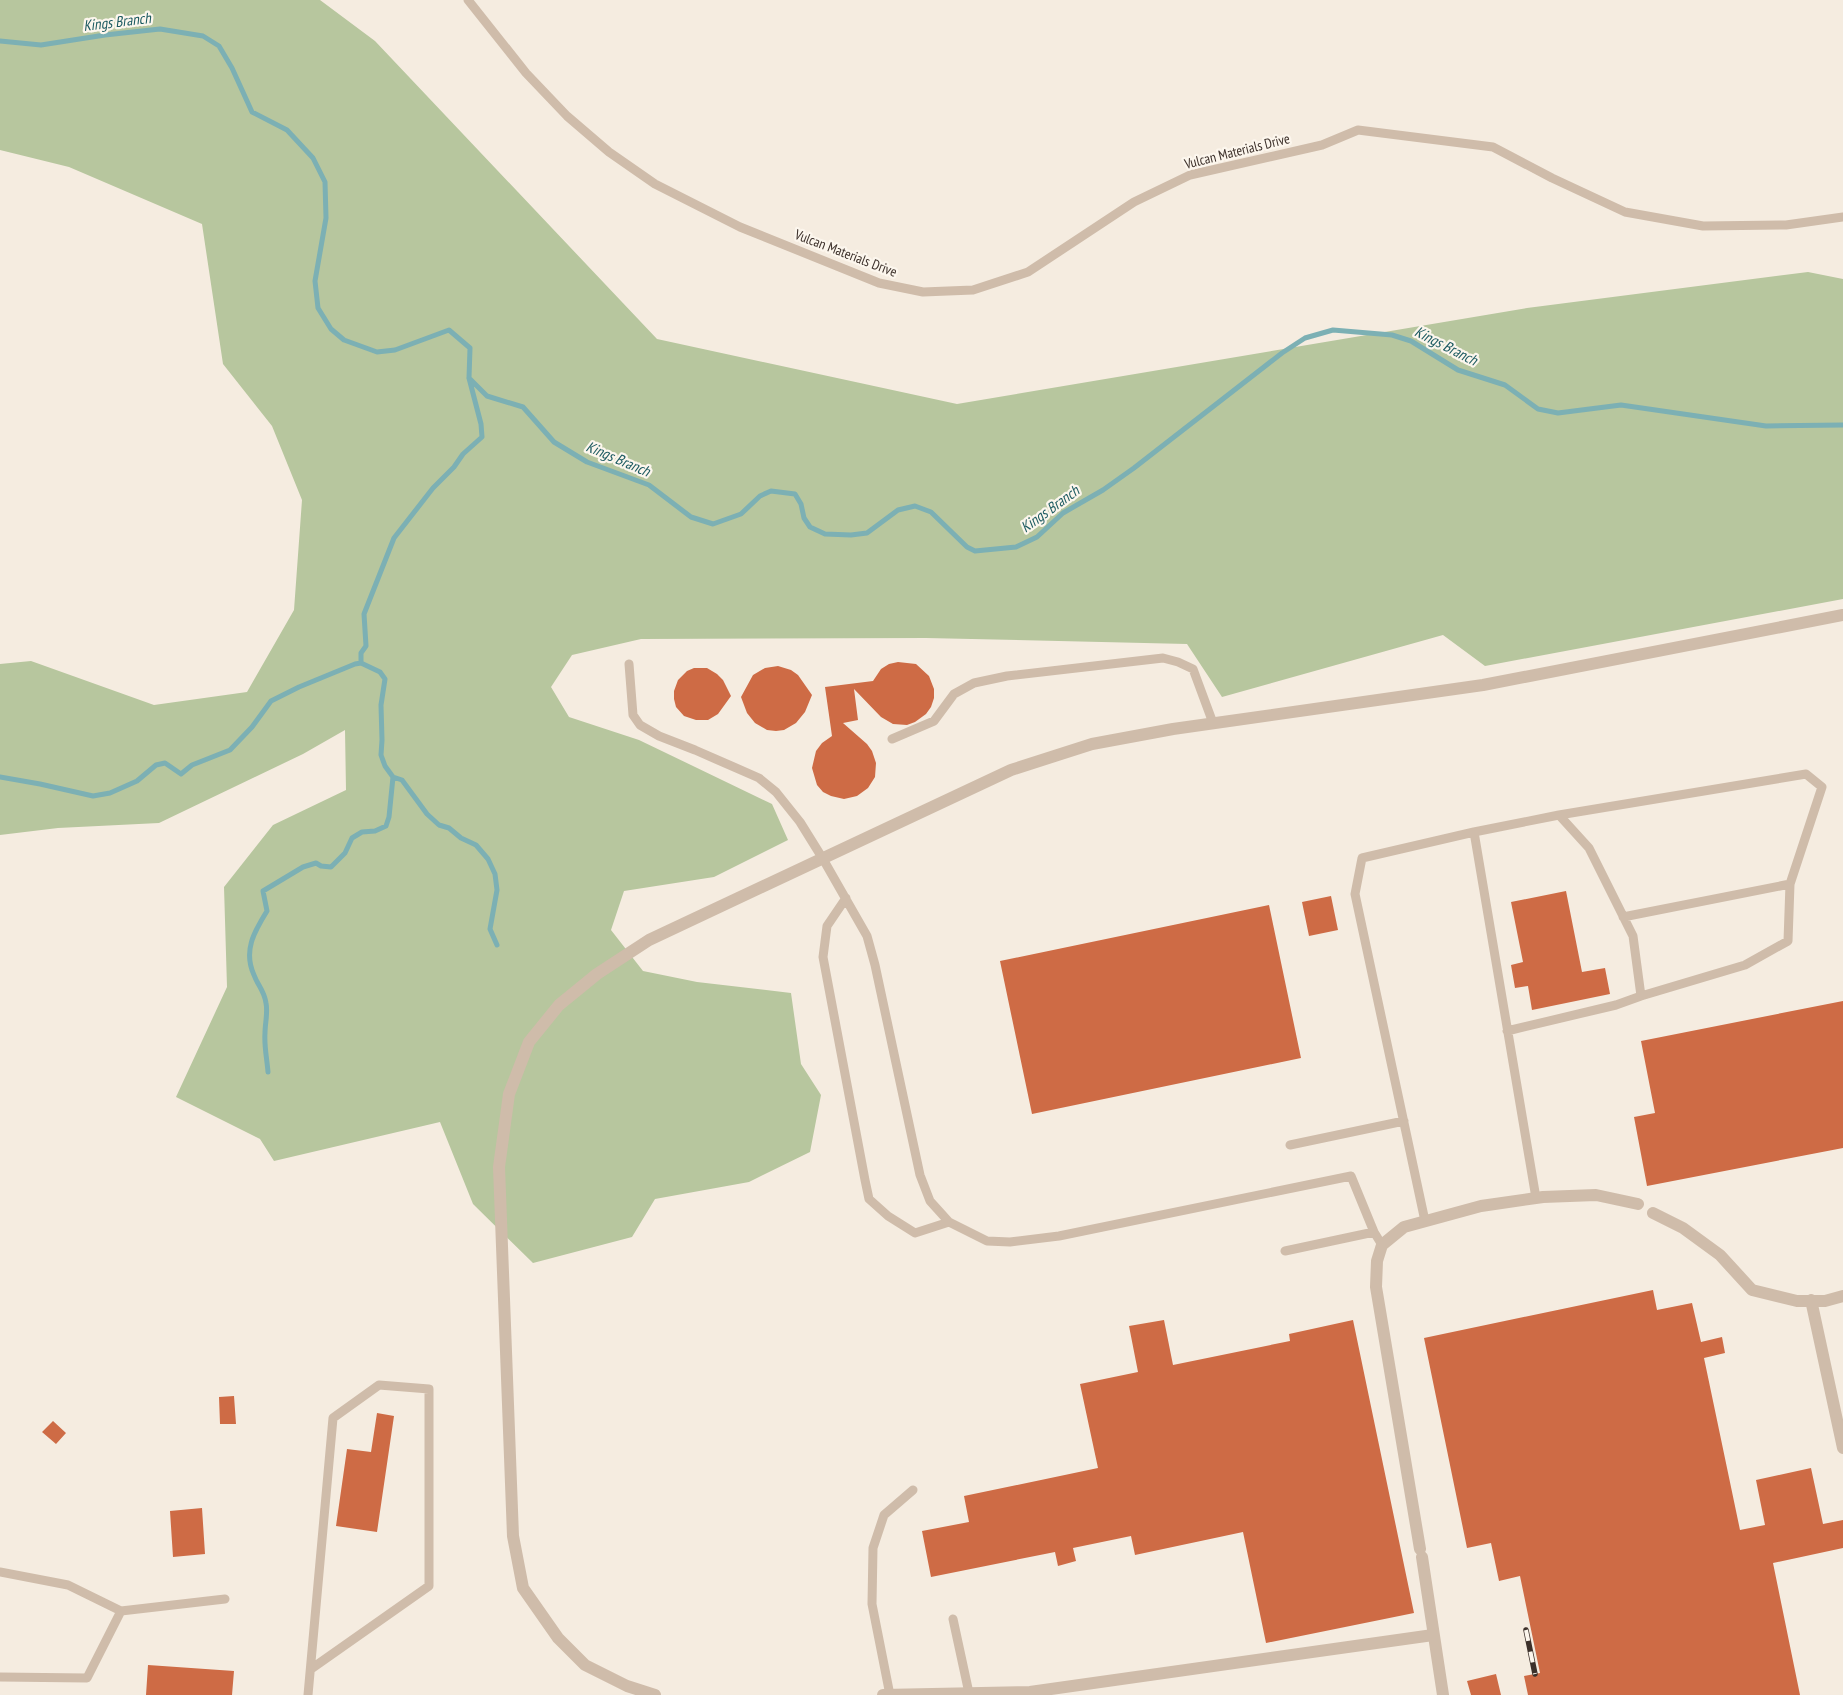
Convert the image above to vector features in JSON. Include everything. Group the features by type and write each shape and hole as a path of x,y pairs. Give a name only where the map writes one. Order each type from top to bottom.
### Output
{"street":[{"path":"655,1695 627,1686 584,1665 558,1638 523,1588 513,1536 499,1166 509,1094 529,1042 559,1005 597,974 649,940 1011,770 1092,744 1213,723 1483,685 1843,614"},
{"path":"1443,1695 1376,1287 1376,1261 1382,1245 1404,1227 1481,1206 1536,1198 1596,1195 1638,1204"},
{"path":"1653,1213 1683,1228 1720,1256 1752,1290 1797,1301 1825,1300 1843,1296"},
{"path":"1811,1300 1843,1448"},
{"path":"883,1695 1030,1692 1433,1635"}],"lane":[{"name":"Vulcan Materials Drive","path":"468,0 526,73 567,116 609,152 654,184 740,227 879,283 923,292 973,290 1028,272 1134,202 1190,175 1322,145 1358,130 1492,147 1552,178 1625,212 1703,226 1786,225 1843,217"},
{"path":"892,739 934,721 954,694 974,683 1007,676 1163,658 1193,668 1213,723"},
{"path":"629,664 633,715 640,725 659,736 759,778 776,792 800,822 846,898 866,936 875,966 920,1175 930,1201 948,1222 987,1241 1010,1242 1059,1236 1351,1176 1374,1232 1382,1245"},
{"path":"1425,1221 1355,894 1362,858 1558,815 1806,774 1822,787 1790,884 1788,941 1745,965 1616,1005 1507,1031"},
{"path":"1558,815 1589,848 1632,936 1641,996"},
{"path":"1474,832 1536,1198"},
{"path":"1623,917 1790,884"},
{"path":"846,898 826,926 824,957 863,1171 870,1199 888,1216 915,1233 948,1222"},
{"path":"1290,1145 1404,1121"},
{"path":"1285,1251 1374,1232"},
{"path":"308,1695 333,1418 379,1385 429,1389 429,1586 311,1669"},
{"path":"890,1695 872,1604 873,1548 884,1515 912,1490"},
{"path":"0,1572 68,1585 121,1611 226,1600"},
{"path":"0,1677 87,1678 121,1611"},
{"path":"953,1619 969,1693"}],"green space":[{"path":"0,0 320,0 375,41 657,339 957,404 1527,308 1808,272 1843,279 1843,599 1485,666 1443,635 1222,697 1187,644 926,638 641,639 572,655 551,687 569,717 639,740 772,804 788,840 714,877 624,891 611,930 643,971 697,982 791,993 801,1064 821,1095 810,1152 749,1182 655,1199 632,1237 533,1263 473,1204 440,1122 274,1161 260,1139 176,1097 227,987 224,887 273,825 346,790 345,730 303,754 159,823 58,828 0,835 0,664 31,661 154,705 247,692 294,610 302,500 272,426 223,364 202,224 69,167 0,150"}],"building":[{"path":"898,662 916,664 929,676 934,689 931,707 926,714 915,722 907,725 893,724 881,717 854,689 858,720 843,723 867,744 872,751 876,763 875,777 868,788 857,796 844,799 823,792 817,785 812,768 816,751 822,743 832,736 825,687 873,681 881,669 889,664"},
{"path":"778,666 791,670 798,675 812,695 805,712 796,723 784,730 776,731 767,730 755,723 747,713 741,697 753,675 765,668"},
{"path":"694,668 707,668 717,674 723,680 731,696 718,714 708,720 696,720 684,716 676,707 674,691 678,680 687,671"},
{"path":"1566,891 1582,972 1605,968 1610,994 1532,1010 1528,986 1515,988 1511,965 1523,962 1511,902"},
{"path":"1331,896 1338,930 1309,936 1302,902"},
{"path":"1269,905 1301,1058 1032,1114 1000,961"},
{"path":"1843,1001 1843,1148 1647,1186 1634,1117 1655,1113 1641,1041"},
{"path":"1653,1290 1657,1310 1692,1303 1701,1342 1722,1337 1725,1353 1704,1358 1740,1530 1765,1525 1756,1480 1811,1468 1823,1524 1843,1520 1843,1548 1773,1563 1800,1695 1528,1695 1524,1676 1540,1673 1520,1576 1499,1581 1491,1543 1467,1548 1424,1338"},
{"path":"1164,1320 1173,1365 1290,1341 1289,1334 1353,1320 1414,1613 1266,1643 1243,1532 1135,1555 1131,1536 1073,1548 1076,1561 1058,1566 1055,1552 931,1577 922,1531 969,1522 964,1496 1098,1468 1080,1384 1138,1372 1129,1326"},
{"path":"234,1396 236,1424 220,1424 219,1397"},
{"path":"377,1413 394,1416 377,1532 336,1526 347,1449 371,1452"},
{"path":"53,1421 66,1433 56,1444 42,1432"},
{"path":"202,1508 205,1554 173,1557 170,1511"},
{"path":"148,1665 234,1671 232,1695 146,1695"},
{"path":"1496,1674 1501,1695 1471,1695 1467,1681"}],"waterway":[{"name":"Kings Branch","path":"0,41 41,45 160,29 203,36 219,46 232,68 252,112 287,130 313,158 325,182 326,218 315,281 318,308 331,329 344,340 377,352 395,350 449,330 470,348 469,378 481,424 482,437 463,454 454,467 433,488 394,538 364,614 366,646 361,653 361,663"},
{"name":"Kings Branch","path":"469,378 487,396 523,407 554,442 587,462 649,485 691,517 713,524 741,514 760,496 771,491 795,494 801,504 804,518 810,527 825,534 851,535 867,533 898,510 915,506 931,512 967,547 975,551 1016,547 1037,537 1063,513 1103,490 1134,468 1282,353 1305,338 1333,330 1392,335 1411,341 1458,370 1505,385 1538,409 1558,413 1621,405 1766,426 1843,425"},
{"path":"0,777 93,796 110,793 137,781 156,765 165,763 181,774 192,765 230,750 252,727 271,701 299,687 361,663 380,672 385,679 381,705 381,755 385,766 393,777 402,780 427,814 439,825 449,828 461,838 476,845 488,859 495,874 497,890 490,929 497,945"},
{"path":"268,1072 265,1043 266,1003 254,975 250,958 254,934 267,911 263,891 303,867 316,863 321,866 331,867 345,853 352,838 362,832 375,831 386,826 389,817 393,777"}],"railway":[{"path":"1526,1630 1535,1674"}]}
